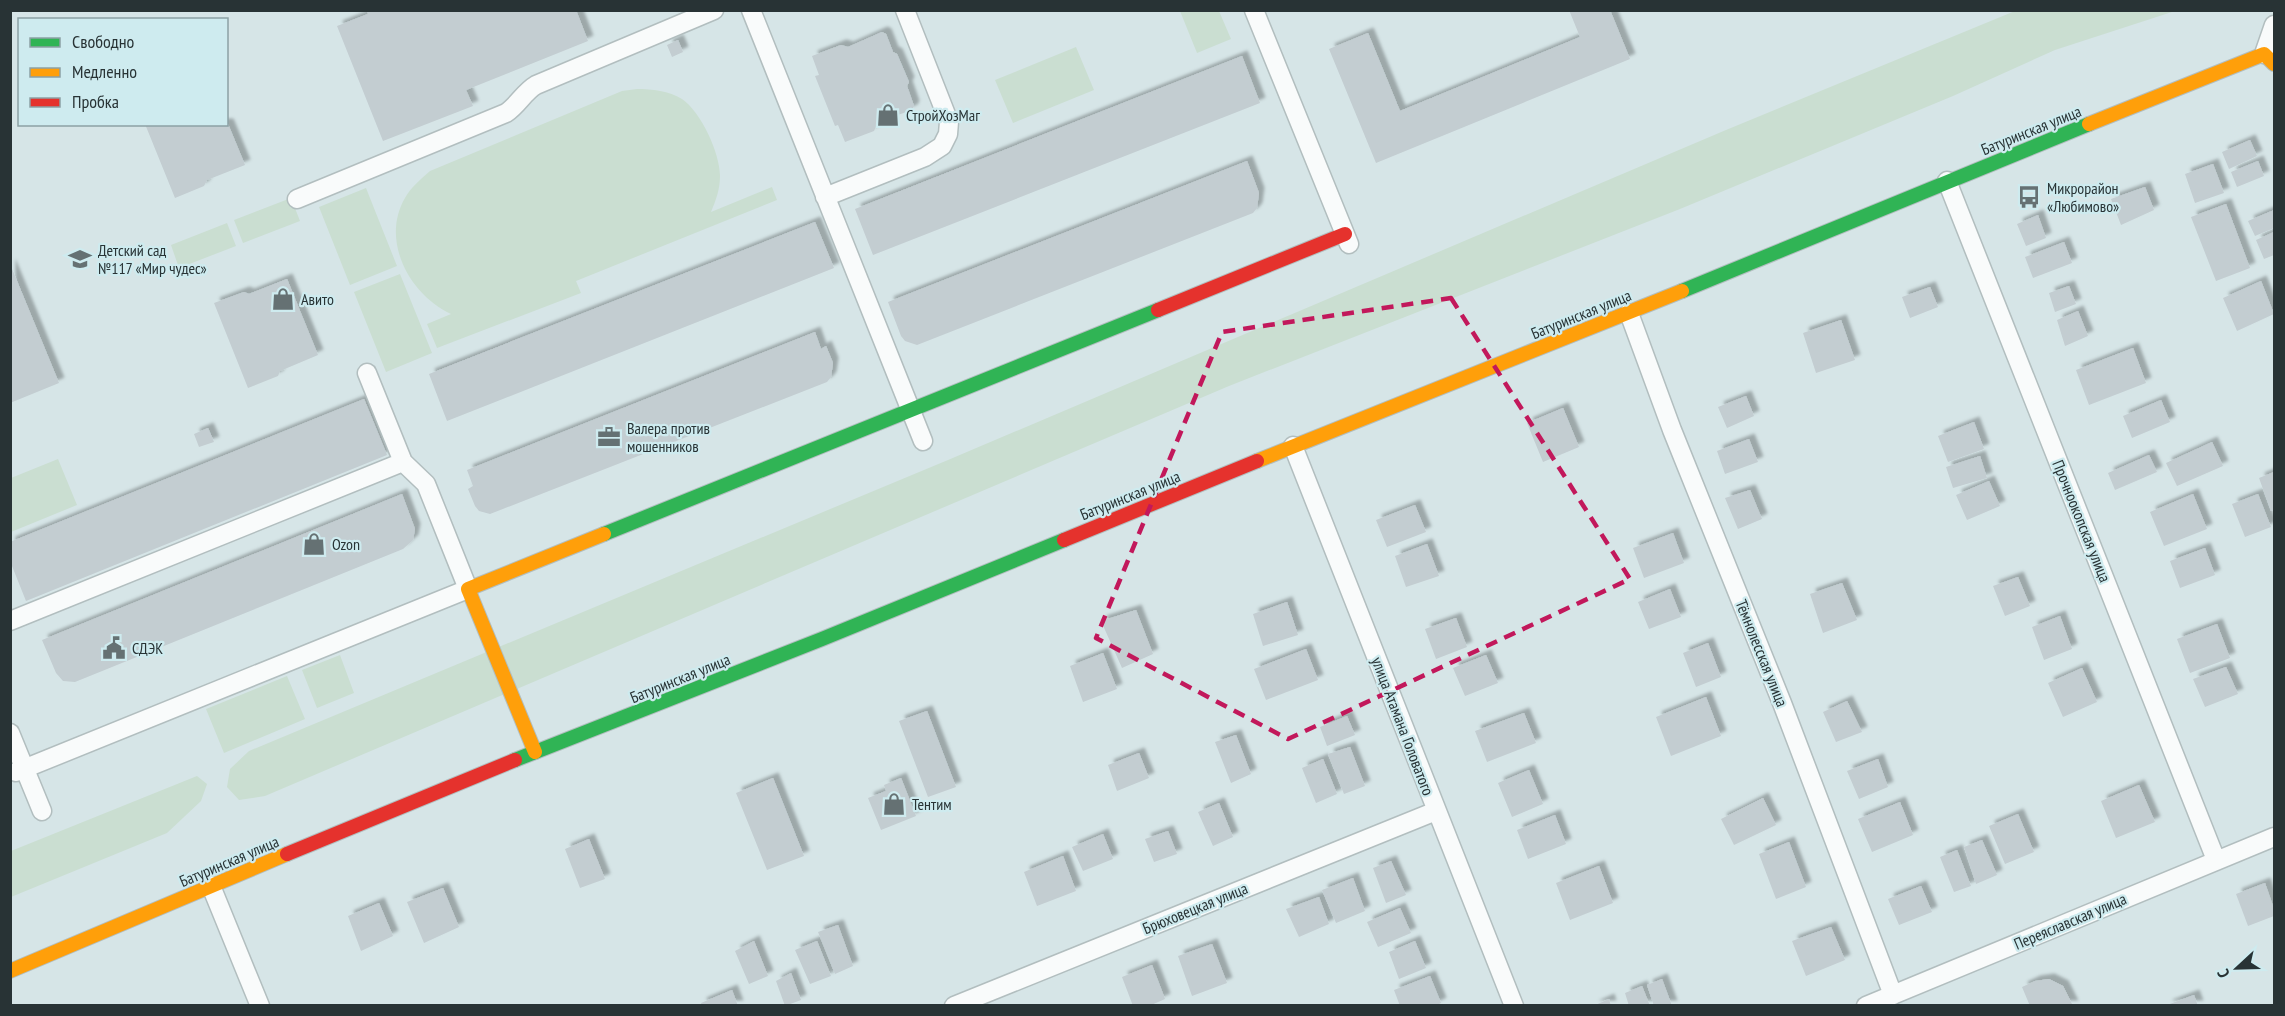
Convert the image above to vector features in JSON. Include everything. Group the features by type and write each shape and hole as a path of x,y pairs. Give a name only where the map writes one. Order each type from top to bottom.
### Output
{"street":[{"path":"297,199 506,113 536,85 714,10"},
{"path":"751,10 923,441"},
{"path":"825,197 925,157 942,146 948,134 949,122 904,10"},
{"path":"20,770 910,409 1347,240 1254,10"},
{"path":"2269,59 2274,25"},
{"name":"Батуринская улица","path":"10,971 535,752 838,633 1293,446 1629,313 1947,181 2269,59"},
{"name":"Прочноокопская улица","path":"1947,181 2216,860"},
{"name":"Тёмнолесская улица","path":"1629,313 1672,430 1782,703 1893,994"},
{"path":"367,373 403,462 426,484 535,752"},
{"name":"улица Атамана Головатого","path":"1293,446 1514,1005"},
{"path":"10,621 403,462"},
{"path":"10,733 20,770 42,811"},
{"name":"Брюховецкая улица","path":"954,1005 1436,812"},
{"name":"Переяславская улица","path":"1866,1005 2274,837"},
{"path":"211,886 260,1005"}],"highlighted area":[{"path":"1451,298 1630,579 1288,739 1096,638 1222,332"}],"green space":[{"path":"1180,11 1219,11 1231,39 1197,53"},
{"path":"2015,11 2175,11 2055,50 1953,96 1680,209 1229,386 265,796 239,800 227,787 230,769 249,751 948,460 1726,130"},
{"path":"1076,47 1094,90 1013,123 995,80"},
{"path":"649,89 677,96 696,113 713,145 719,167 719,185 711,212 772,187 777,200 576,281 581,293 437,348 427,324 451,314 423,294 403,265 398,249 396,232 398,215 410,190 430,171 622,91"},
{"path":"366,188 397,266 350,285 319,207"},
{"path":"291,198 300,221 243,243 234,220"},
{"path":"227,223 236,246 179,268 171,245"},
{"path":"400,274 432,353 386,372 354,292"},
{"path":"58,459 77,505 11,532 11,478"},
{"path":"340,655 354,693 317,708 302,670"},
{"path":"287,676 305,719 224,753 206,709"},
{"path":"197,776 207,784 201,801 167,833 11,897 11,851"}],"building":[{"path":"367,10 576,10 588,41 466,90 473,106 383,141 337,26 368,14"},
{"path":"1569,10 1610,10 1630,59 1376,163 1329,49 1368,33 1400,111 1580,37"},
{"path":"882,32 886,34 893,52 897,54 909,82 907,86 914,106 912,110 878,122 874,131 845,142 838,125 835,126 815,76 819,75 812,56 841,45 848,47"},
{"path":"678,40 683,52 672,57 667,45"},
{"path":"1242,56 1260,103 873,255 855,209"},
{"path":"228,124 245,165 207,180 204,186 175,198 146,126 228,126"},
{"path":"2250,140 2257,156 2229,169 2222,152"},
{"path":"1247,161 1259,193 1257,208 1253,213 917,345 905,341 901,336 888,302"},
{"path":"2258,161 2264,176 2237,187 2231,172"},
{"path":"2213,164 2224,193 2195,203 2185,174"},
{"path":"2145,187 2154,210 2121,225 2111,199"},
{"path":"2226,204 2250,268 2216,281 2191,217"},
{"path":"2274,210 2274,228 2255,236 2248,221"},
{"path":"2038,215 2046,238 2026,246 2017,224"},
{"path":"815,222 834,268 447,421 429,374"},
{"path":"2274,232 2274,255 2264,259 2256,240"},
{"path":"2064,242 2072,263 2033,278 2025,257"},
{"path":"10,264 59,383 10,403"},
{"path":"287,279 318,355 280,371 278,376 248,388 214,303 244,292 249,294"},
{"path":"2261,281 2274,314 2237,331 2223,298"},
{"path":"2069,286 2076,304 2055,312 2049,293"},
{"path":"1930,287 1938,307 1910,318 1902,297"},
{"path":"2078,311 2088,336 2065,346 2057,320"},
{"path":"1841,320 1855,360 1816,373 1803,333"},
{"path":"815,332 821,349 826,346 833,363 831,377 827,382 490,514 479,511 475,506 468,489 473,486 467,470"},
{"path":"2133,348 2146,383 2089,405 2076,370"},
{"path":"1746,396 1754,416 1727,428 1718,407"},
{"path":"364,399 387,455 26,601 10,561 10,542"},
{"path":"2161,400 2170,422 2132,438 2123,416"},
{"path":"1563,408 1579,447 1543,462 1527,423"},
{"path":"1974,422 1984,449 1948,462 1938,436"},
{"path":"208,428 214,442 199,447 194,434"},
{"path":"1749,439 1758,462 1725,474 1717,451"},
{"path":"2212,442 2223,466 2177,486 2166,463"},
{"path":"2149,455 2157,472 2115,490 2108,473"},
{"path":"1980,456 1987,478 1953,488 1946,467"},
{"path":"2274,472 2274,510 2271,511 2259,478"},
{"path":"1989,481 2000,506 1967,520 1956,495"},
{"path":"1750,490 1762,519 1738,529 1725,498"},
{"path":"402,494 415,529 413,540 403,549 75,682 63,681 56,673 42,640"},
{"path":"2193,494 2207,529 2164,546 2150,512"},
{"path":"2258,494 2271,527 2245,537 2232,504"},
{"path":"1415,505 1426,532 1387,547 1376,520"},
{"path":"1673,533 1684,563 1644,578 1633,548"},
{"path":"1427,544 1439,576 1406,587 1395,556"},
{"path":"2205,548 2215,575 2180,588 2170,561"},
{"path":"2018,577 2030,606 2005,616 1993,586"},
{"path":"1842,583 1857,620 1823,633 1810,594"},
{"path":"1670,589 1681,617 1649,629 1638,602"},
{"path":"1287,602 1298,635 1263,646 1253,614"},
{"path":"1136,610 1153,654 1122,668 1101,621"},
{"path":"2060,616 2072,649 2044,660 2032,627"},
{"path":"1456,618 1467,647 1436,659 1425,629"},
{"path":"2217,624 2230,658 2190,673 2177,639"},
{"path":"1708,643 1721,677 1696,687 1683,653"},
{"path":"1306,649 1318,680 1266,700 1254,669"},
{"path":"1103,653 1117,689 1083,702 1070,666"},
{"path":"1486,655 1498,683 1465,696 1453,668"},
{"path":"2226,667 2238,694 2205,707 2193,679"},
{"path":"2082,668 2097,702 2063,717 2048,683"},
{"path":"1706,697 1721,736 1671,756 1656,717"},
{"path":"1847,701 1862,732 1836,742 1823,712"},
{"path":"927,711 956,787 928,797 899,721"},
{"path":"1524,713 1536,743 1487,762 1475,731"},
{"path":"1347,716 1355,735 1327,746 1320,727"},
{"path":"1236,735 1251,774 1231,783 1215,742"},
{"path":"1350,747 1365,786 1344,794 1328,754"},
{"path":"1139,753 1149,778 1117,791 1108,765"},
{"path":"1323,759 1337,794 1316,803 1302,768"},
{"path":"1878,759 1888,787 1859,799 1847,771"},
{"path":"1529,770 1543,804 1512,817 1498,783"},
{"path":"773,778 804,856 767,870 736,793"},
{"path":"901,778 916,816 881,830 868,798 886,791 884,785"},
{"path":"2139,785 2155,822 2116,838 2101,801"},
{"path":"1763,798 1776,825 1734,845 1721,819"},
{"path":"1900,802 1913,835 1872,852 1858,819"},
{"path":"1219,803 1233,837 1213,846 1198,812"},
{"path":"2018,814 2034,852 2005,864 1989,826"},
{"path":"1555,815 1566,844 1528,859 1517,830"},
{"path":"1168,831 1177,854 1154,862 1145,839"},
{"path":"1103,834 1113,859 1083,871 1072,847"},
{"path":"589,839 605,879 580,888 565,849"},
{"path":"1982,840 1997,875 1976,884 1964,847"},
{"path":"1789,842 1806,887 1776,899 1759,854"},
{"path":"1957,850 1971,886 1954,892 1940,857"},
{"path":"1063,856 1076,891 1037,906 1024,872"},
{"path":"1391,861 1406,895 1386,903 1373,868"},
{"path":"1599,866 1613,903 1570,920 1556,883"},
{"path":"1353,878 1365,911 1336,923 1322,890"},
{"path":"2265,883 2274,909 2274,916 2248,926 2236,894"},
{"path":"1921,886 1932,912 1899,925 1888,899"},
{"path":"443,888 459,927 424,943 407,902"},
{"path":"1319,897 1329,924 1299,937 1286,909"},
{"path":"379,903 393,936 361,951 348,916"},
{"path":"1400,908 1411,933 1378,947 1367,922"},
{"path":"838,925 853,966 835,974 818,932"},
{"path":"1831,927 1845,960 1806,976 1792,941"},
{"path":"754,941 768,976 749,984 735,951"},
{"path":"817,941 831,976 810,984 795,950"},
{"path":"1415,941 1426,968 1399,979 1389,952"},
{"path":"1212,944 1227,983 1192,996 1178,956"},
{"path":"1152,965 1165,999 1149,1006 1133,1006 1122,977"},
{"path":"791,973 801,1000 785,1006 776,981"},
{"path":"1430,976 1441,1003 1435,1006 1400,1006 1394,990"},
{"path":"1662,979 1672,1006 1654,1006 1647,985"},
{"path":"2049,979 2063,986 2073,1006 2030,1006 2022,987 2035,981"},
{"path":"1642,986 1650,1006 1629,1006 1625,993"},
{"path":"732,990 738,1006 702,1006 701,1003"},
{"path":"2194,995 2198,1006 2167,1006 2167,1005"},
{"path":"1609,999 1611,1006 1593,1006"}],"traffic: fast":[{"path":"1682,291 2089,124"},
{"path":"604,534 1158,310"},
{"path":"515,760 822,639 1064,540"}],"traffic: slow":[{"path":"2089,124 2264,54 2274,64"},
{"path":"1257,461 1682,291"},
{"path":"535,752 468,589 604,534"},
{"path":"10,971 287,854"}],"traffic: jam":[{"path":"1158,310 1345,234"},
{"path":"1064,540 1257,461"},
{"path":"287,854 515,760"}],"place":[{"name":"СтройХозМаг","path":"888,115"},
{"name":"Микрорайон «Любимово»","path":"2029,197"},
{"name":"Детский сад №117 «Мир чудес»","path":"80,259"},
{"name":"Авито","path":"283,299"},
{"name":"Валера против мошенников","path":"609,437"},
{"name":"Ozon","path":"314,544"},
{"name":"СДЭК","path":"114,648"},
{"name":"Тентим","path":"894,804"}]}
